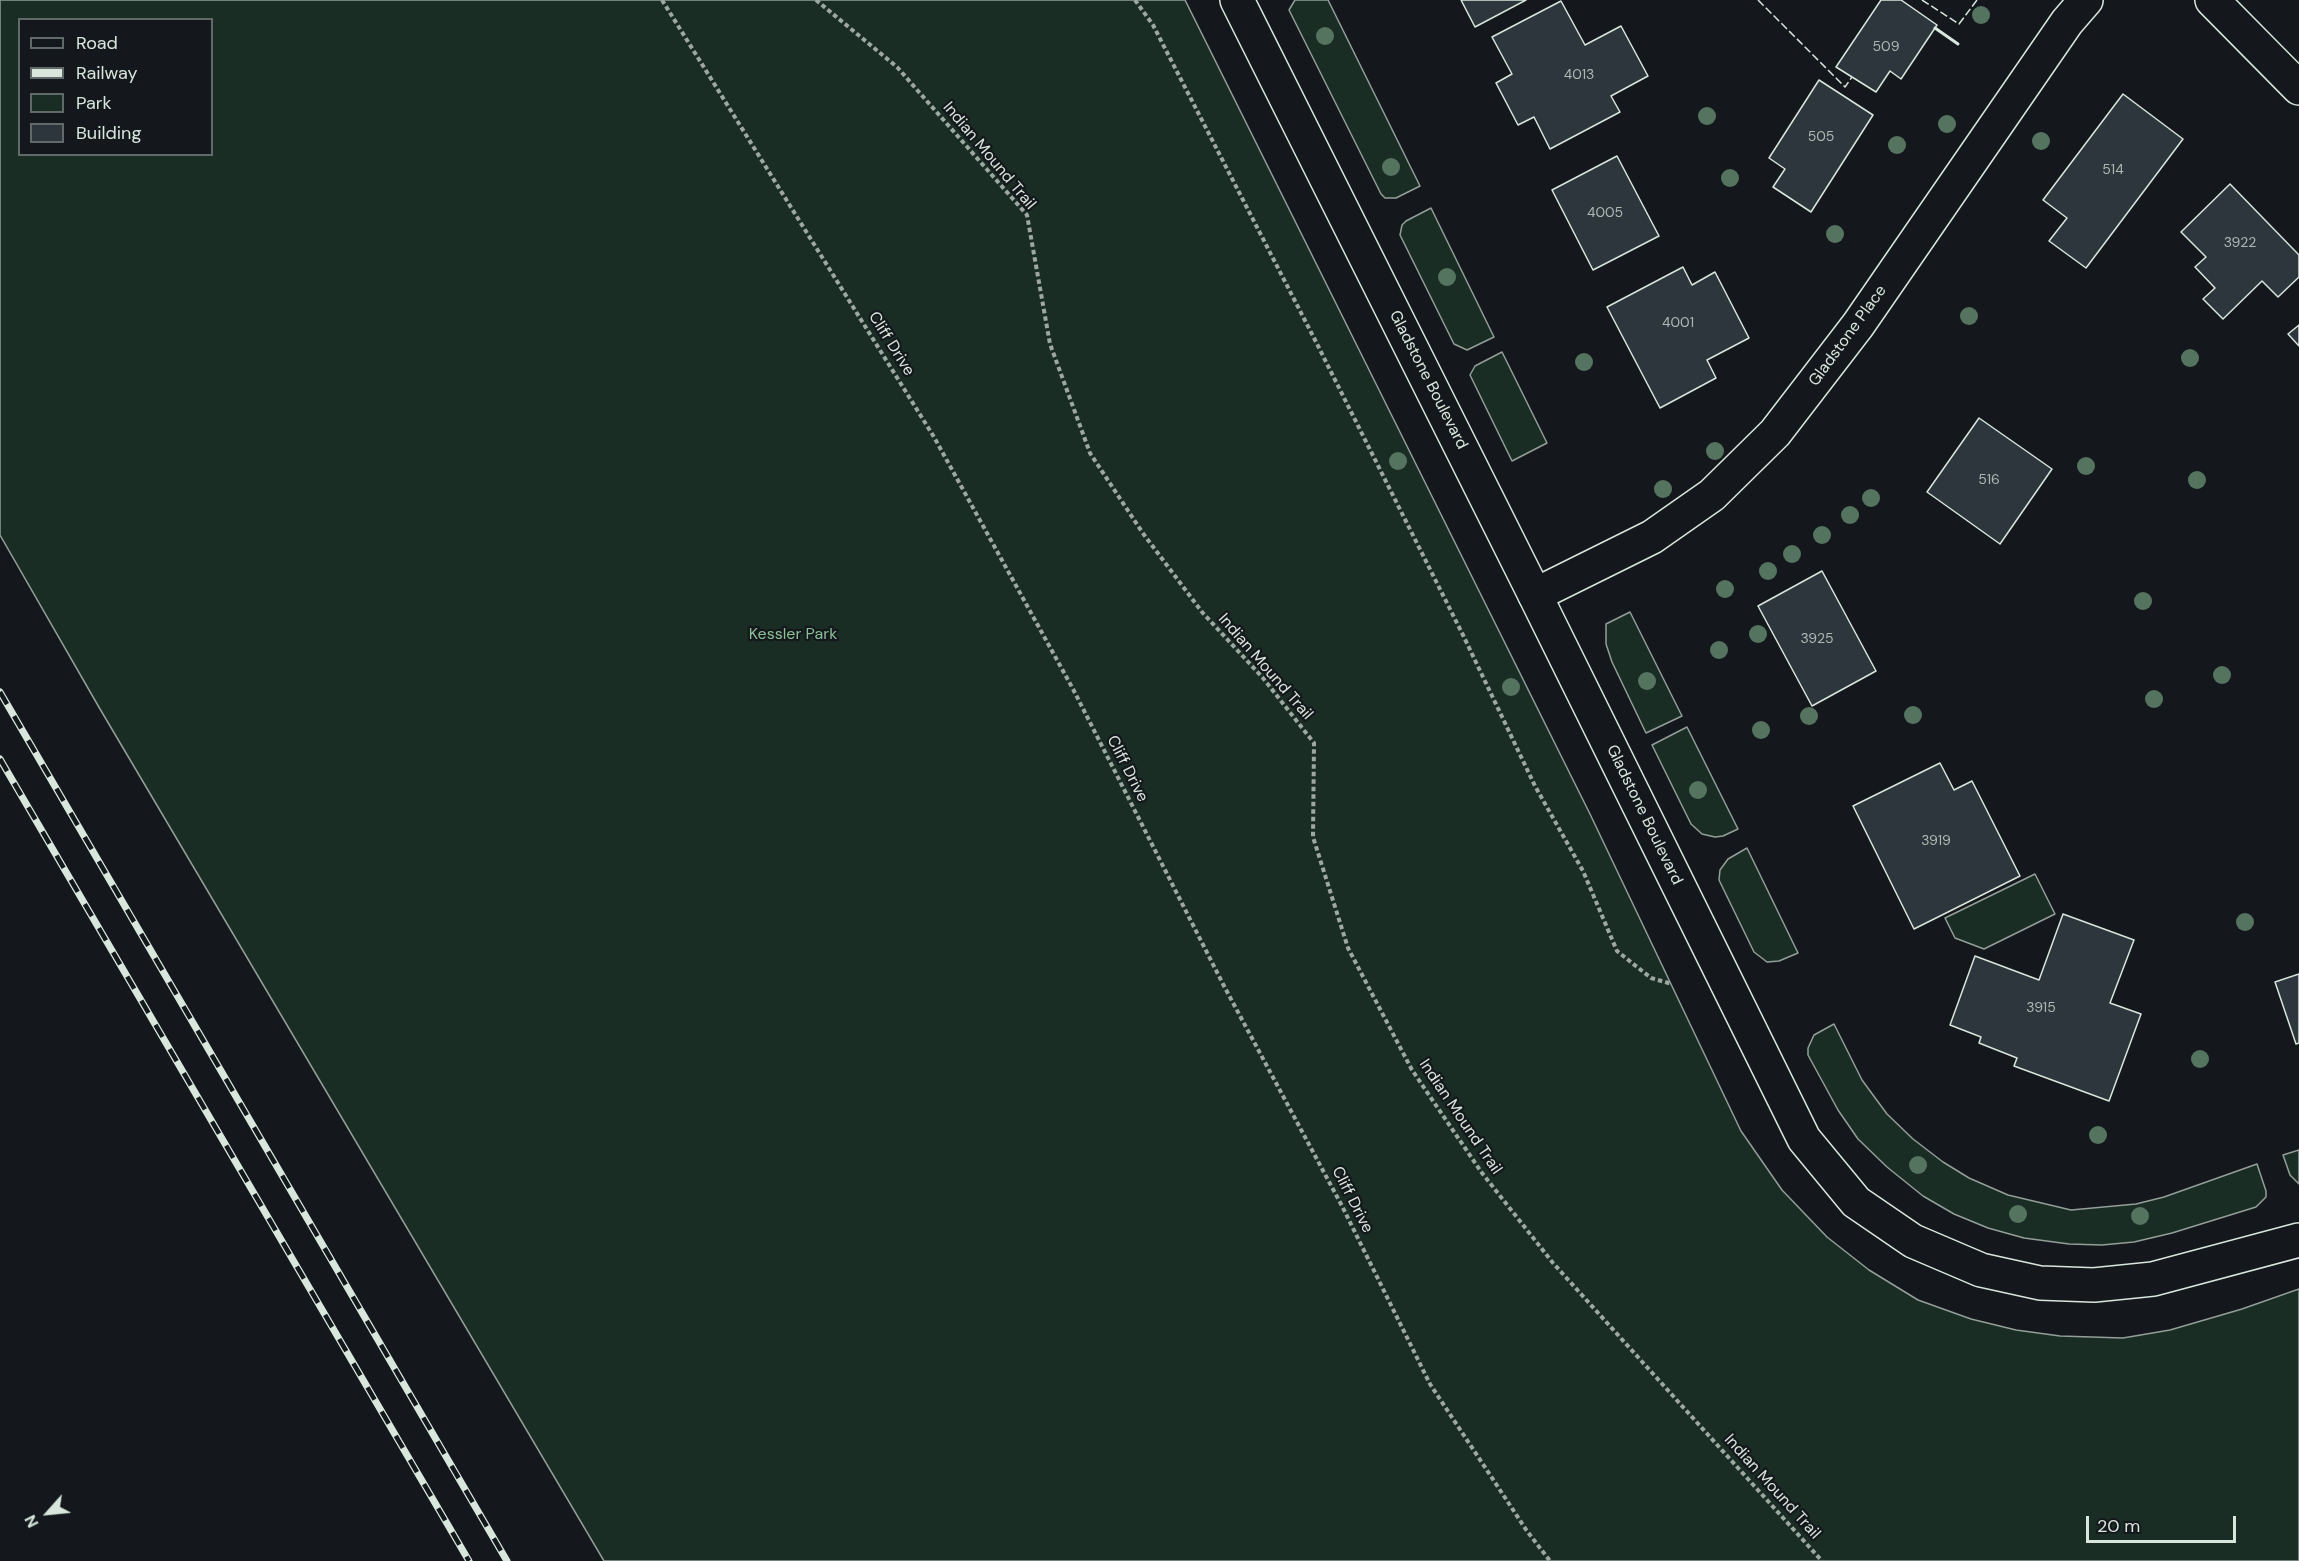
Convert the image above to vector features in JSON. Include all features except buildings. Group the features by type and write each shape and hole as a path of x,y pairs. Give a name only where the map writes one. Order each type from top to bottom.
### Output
{"street":[{"name":"Gladstone Boulevard","path":"1237,0 1804,1138 1856,1202 1913,1241 1981,1270 2040,1283 2094,1285 2153,1279 2299,1240"},
{"name":"Gladstone Place","path":"1535,595 1652,537 1712,495 1775,433 1858,325 2067,22 2086,0"},
{"path":"2212,0 2299,88"}],"path":[{"name":"Cliff Drive","path":"662,0 934,437 1073,689 1224,986 1342,1206 1430,1384 1527,1531 1550,1561"},
{"name":"Indian Mound Trail","path":"816,0 897,67 1027,215 1050,344 1090,453 1142,532 1202,612 1263,678 1314,743 1313,837 1348,948 1412,1070 1482,1173 1553,1263 1822,1561"},
{"path":"1136,0 1153,25 1319,348 1458,624 1535,786 1583,871 1617,951 1651,978 1672,984"}],"green space":[{"name":"Kessler Park","path":"0,0 1185,0 1590,814 1741,1131 1782,1190 1827,1237 1869,1270 1918,1300 1971,1319 2016,1330 2060,1336 2123,1338 2170,1330 2299,1289 2299,1561 604,1561 100,709 0,535"},
{"path":"1295,0 1328,0 1420,186 1396,198 1385,198 1381,194 1289,10"},
{"path":"1431,208 1494,337 1467,350 1454,344 1400,235 1402,225 1406,221"},
{"path":"1502,352 1547,443 1512,461 1470,375 1475,366"},
{"path":"1630,612 1682,716 1646,733 1612,662 1606,644 1606,624"},
{"path":"1687,727 1738,829 1723,836 1702,834 1691,824 1652,745"},
{"path":"1747,848 1798,953 1779,961 1767,962 1754,952 1719,880 1720,870 1728,859"},
{"path":"2035,874 2055,914 1984,949 1955,938 1945,918"},
{"path":"1834,1024 1862,1080 1887,1114 1913,1139 1943,1162 1969,1178 2008,1195 2071,1210 2136,1204 2164,1197 2257,1164 2266,1197 2256,1207 2172,1233 2134,1242 2102,1245 2069,1244 2024,1238 1988,1228 1954,1214 1923,1196 1887,1167 1858,1139 1838,1110 1808,1055 1808,1048 1814,1035"},
{"path":"2299,1150 2299,1184 2290,1175 2283,1155"}],"railway":[{"path":"0,692 507,1561"},
{"path":"0,759 469,1561"}],"fence":[{"path":"1758,0 1845,87 1852,77"},
{"path":"1922,0 1959,24 1977,0"}],"wall":[{"path":"1935,28 1958,44"}]}
